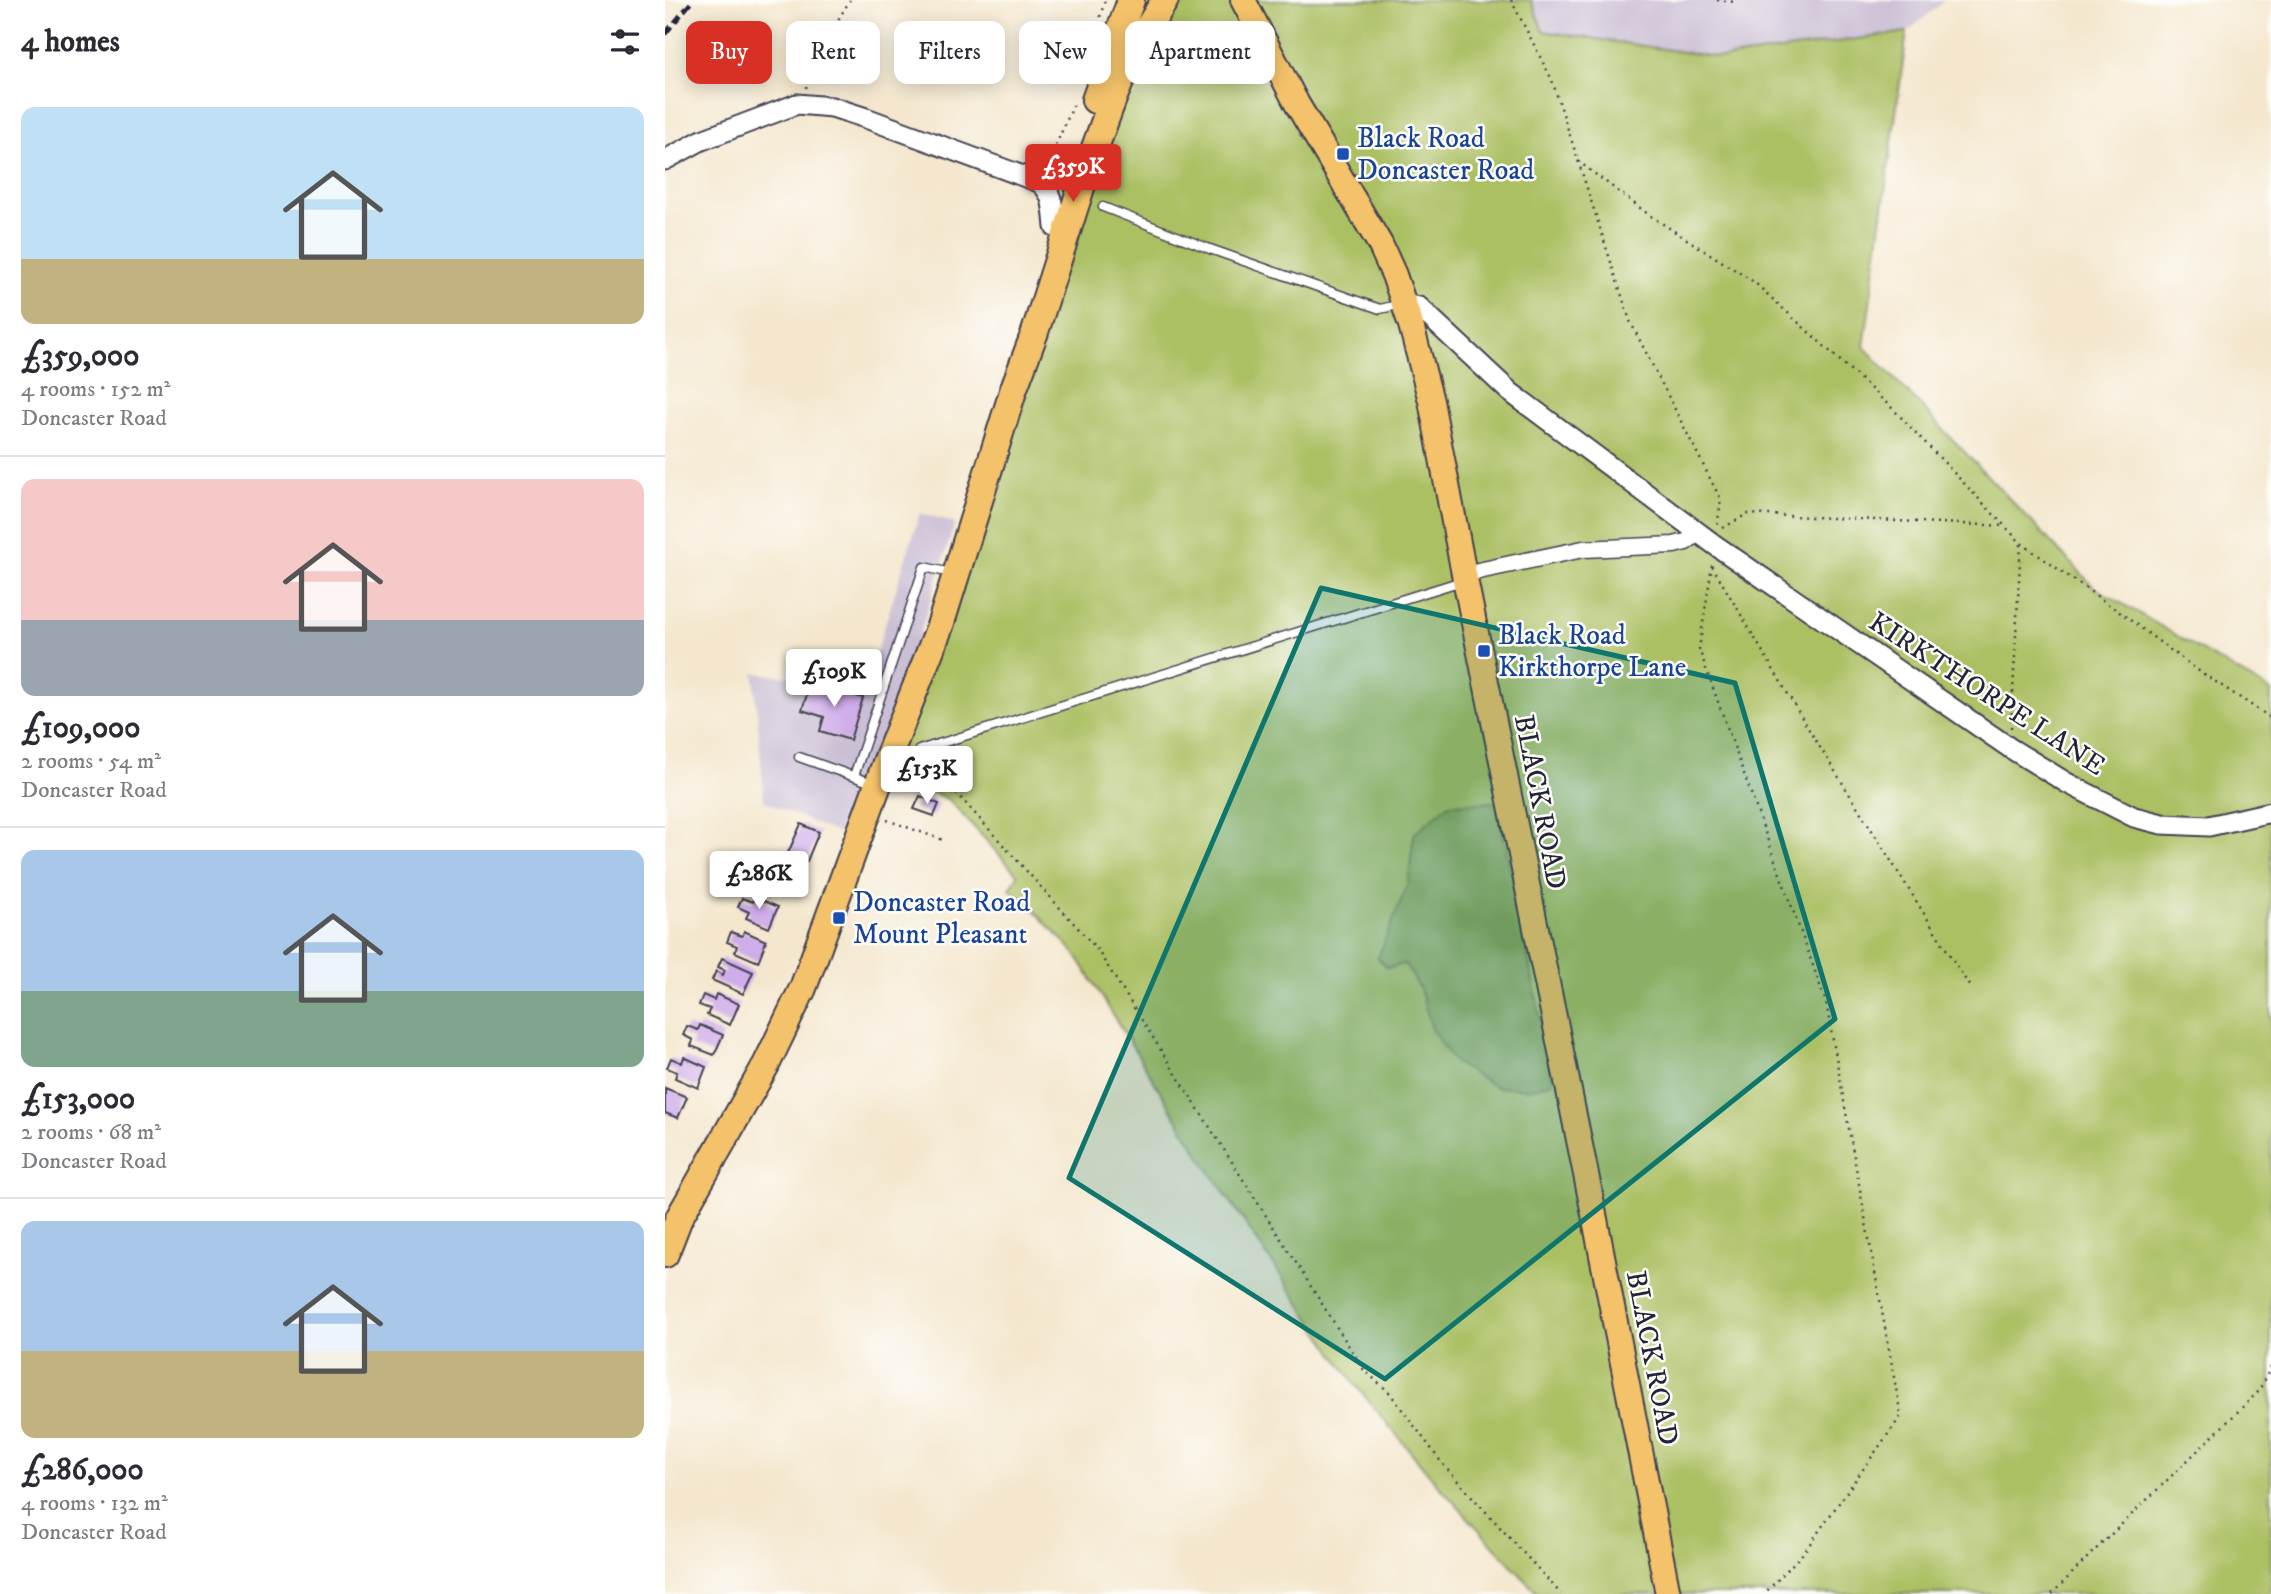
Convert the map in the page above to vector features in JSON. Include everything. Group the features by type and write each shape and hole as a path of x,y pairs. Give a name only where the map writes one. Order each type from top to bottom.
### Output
{"highway":[{"path":"1014,388 1055,227 1050,189 1079,169 1133,52 1165,1"},
{"path":"665,1254 679,1219 766,1065 803,988 868,813 866,780 940,626 1014,388 1035,332 1124,5"}],"main road":[{"name":"BLACK ROAD","path":"1245,4 1297,104 1380,244 1405,304 1431,401 1668,1594"}],"street":[{"path":"665,160 702,140 801,104 832,107 866,118 1050,189"},
{"name":"KIRKTHORPE LANE","path":"1405,304 1419,307 1510,392 1707,538 2010,748 2067,783 2134,817 2162,824 2209,826 2271,812"},
{"path":"1464,577 1583,549 1674,545 1707,538"}],"lane":[{"path":"1103,207 1210,249 1380,309 1405,304"},
{"path":"919,750 1464,577"},
{"path":"799,757 866,780"}],"path":[{"path":"801,104 812,63 850,0"},
{"path":"1511,0 1552,80 1630,321 1721,500 1717,531 1747,514 2006,526"},
{"path":"1717,0 1736,2"},
{"path":"1578,161 1652,217 1754,282 1894,410 2021,543 2196,669 2271,718"},
{"path":"1707,538 1711,566 1699,649 1826,1002 1901,1416 1804,1552 1764,1594"},
{"path":"2010,748 2021,543"},
{"path":"1711,566 1808,728 1970,987"},
{"path":"905,765 951,787 1096,948 1364,1370 1389,1392 1445,1467 1561,1594"},
{"path":"868,813 946,841"},
{"path":"2052,1594 2258,1392 2271,1367"}],"highlighted area":[{"path":"1321,588 1735,683 1835,1019 1385,1379 1069,1178"}],"shaded area":[{"path":"1531,0 1942,0 1942,3 1907,32 1725,58 1543,31"},
{"path":"920,513 955,523 857,842 764,801 754,673 866,685"}],"green space":[{"path":"1188,0 1200,3 1203,0 1531,0 1543,31 1724,58 1907,32 1864,347 2094,587 2271,691 2271,1594 1538,1594 1439,1486 1353,1382 1205,1164 1075,953 1010,889 1018,875 949,800 886,769 1114,96 1125,80 1125,84 1275,84 1275,21 1165,21 1177,4"},
{"path":"1497,802 1553,1082 1530,1089 1496,1087 1454,1062 1432,1029 1420,989 1405,964 1387,968 1378,958 1408,883 1414,834 1449,804"}],"building":[{"path":"811,682 863,698 850,740 820,731 824,717 802,710"},
{"path":"920,796 939,804 934,816 914,809"},
{"path":"801,824 819,832 807,861 788,853"},
{"path":"756,862 766,867 769,862 791,871 782,892 760,882 762,877 751,872"},
{"path":"755,897 778,907 769,928 746,918 749,912 738,907 742,898 753,902"},
{"path":"744,931 766,941 758,962 735,952 737,946 727,942 731,932 742,936"},
{"path":"722,958 753,972 743,994 712,980 716,971 723,975 725,970 718,967"},
{"path":"716,994 739,1004 730,1025 707,1015 710,1009 699,1005 703,995 714,1000"},
{"path":"700,1025 723,1035 714,1055 691,1046 693,1040 683,1035 687,1026 698,1030"},
{"path":"684,1057 706,1067 698,1088 675,1078 677,1072 667,1068 671,1058 682,1063"},
{"path":"665,1088 687,1097 678,1118 665,1113"}],"railway":[{"path":"665,34 693,0"}],"place":[{"name":"Black Road Doncaster Road","path":"1343,154"},
{"name":"Black Road Kirkthorpe Lane","path":"1484,651"},
{"name":"Doncaster Road Mount Pleasant","path":"839,918"}]}
